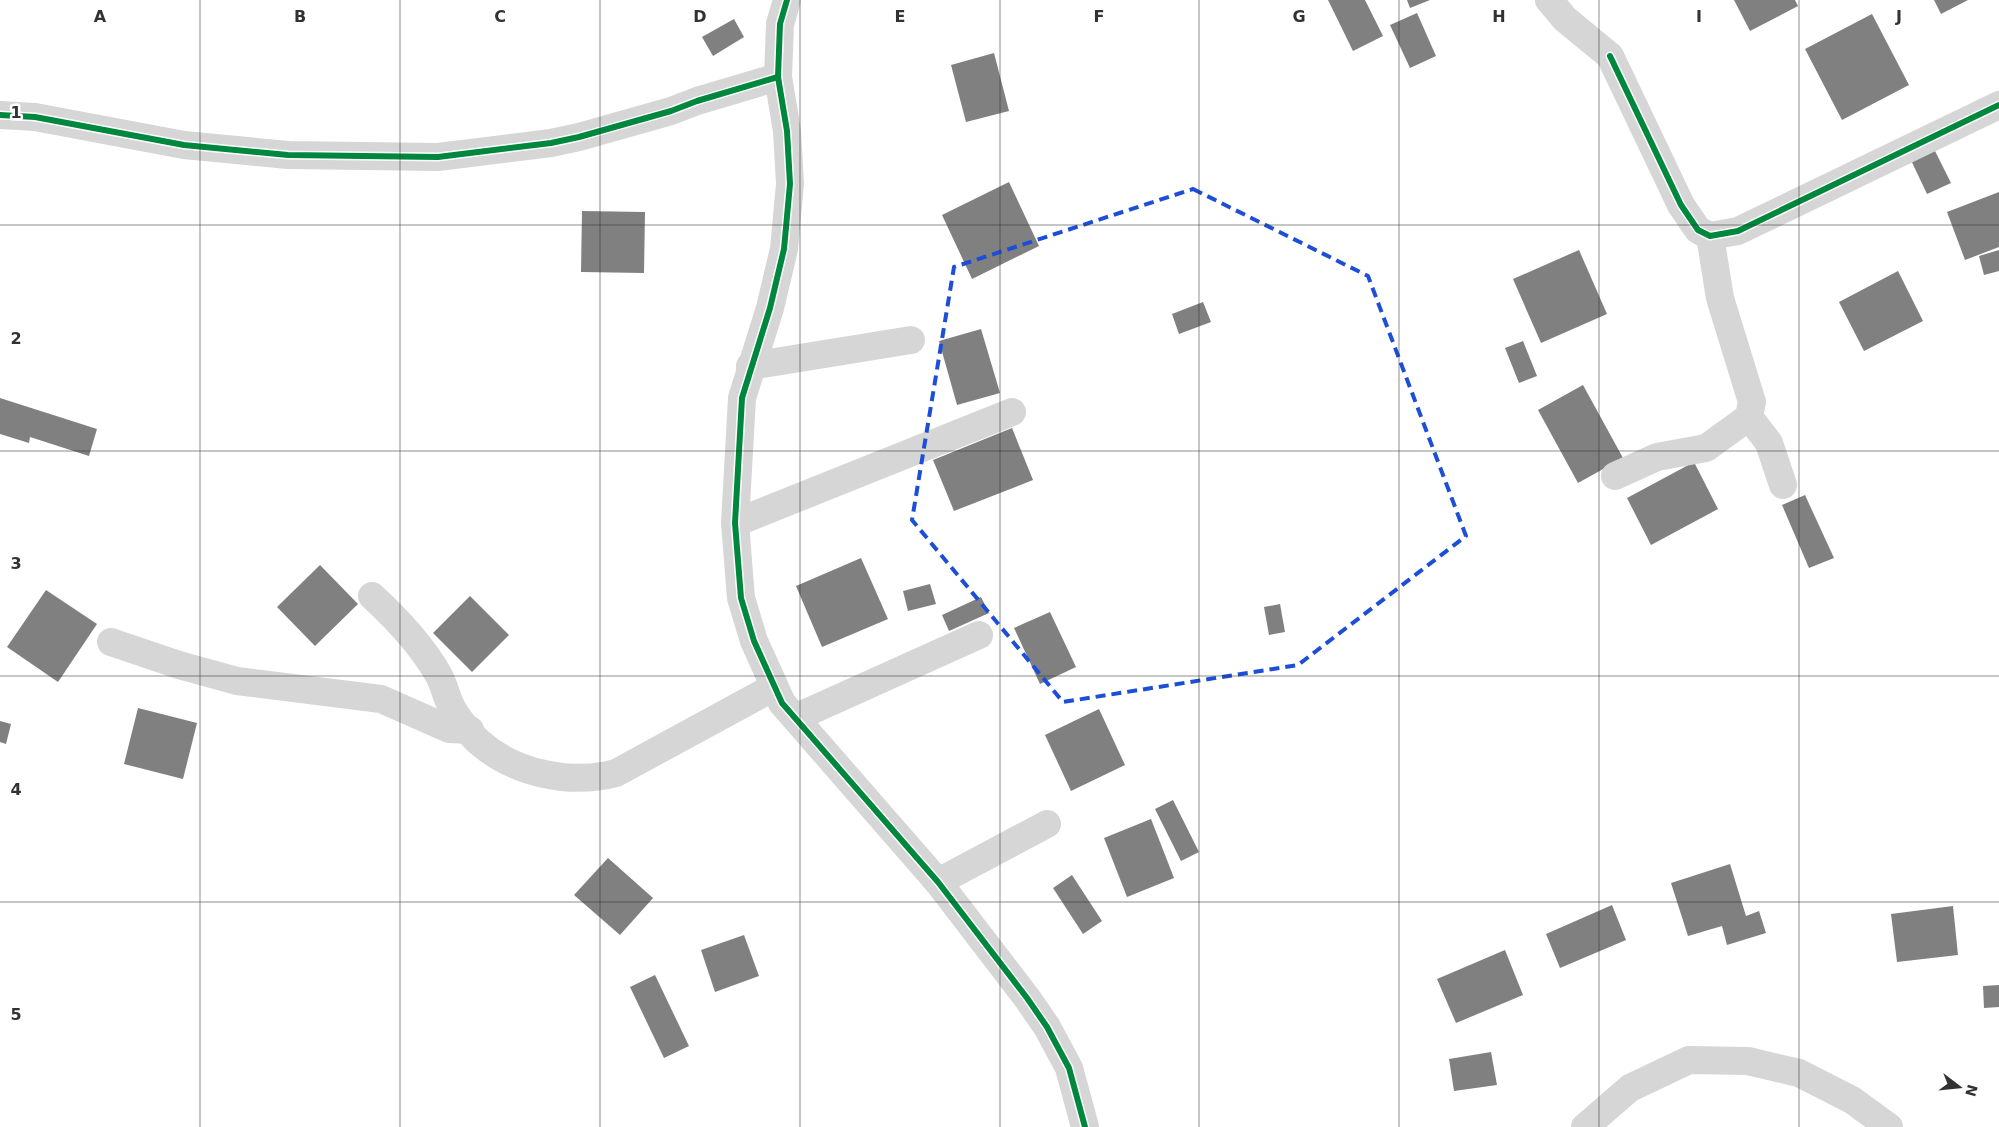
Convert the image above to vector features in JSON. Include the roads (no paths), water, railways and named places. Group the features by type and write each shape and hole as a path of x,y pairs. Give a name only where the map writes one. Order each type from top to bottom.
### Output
{"street":[{"path":"787,0 780,24 778,77 787,131 790,184 788,212 784,249 770,308 750,366 742,398 735,523 741,598 754,640 782,702 869,805 938,882 1047,1027 1069,1068 1085,1127"},
{"path":"1549,0 1565,19 1610,56 1681,205 1698,230 1710,236 1738,231 1999,105"},
{"path":"0,115 35,117 184,145 288,155 438,158 570,139 671,111 697,101 778,77"},
{"path":"1615,476 1657,457 1706,448 1749,416 1752,402 1720,298 1710,236"},
{"path":"750,366 911,340"},
{"path":"735,523 1012,412"},
{"path":"1749,416 1769,443 1783,485"},
{"path":"372,596 396,618 418,644 439,675 452,707 479,742 509,761 543,773 572,779 595,778 616,773 774,687"},
{"path":"796,717 979,635"},
{"path":"111,642 179,665 237,681 381,699 449,729 470,730"},
{"path":"938,882 1047,824"},
{"path":"1585,1127 1630,1088 1688,1060 1748,1061 1799,1073 1852,1100 1889,1127"}]}
